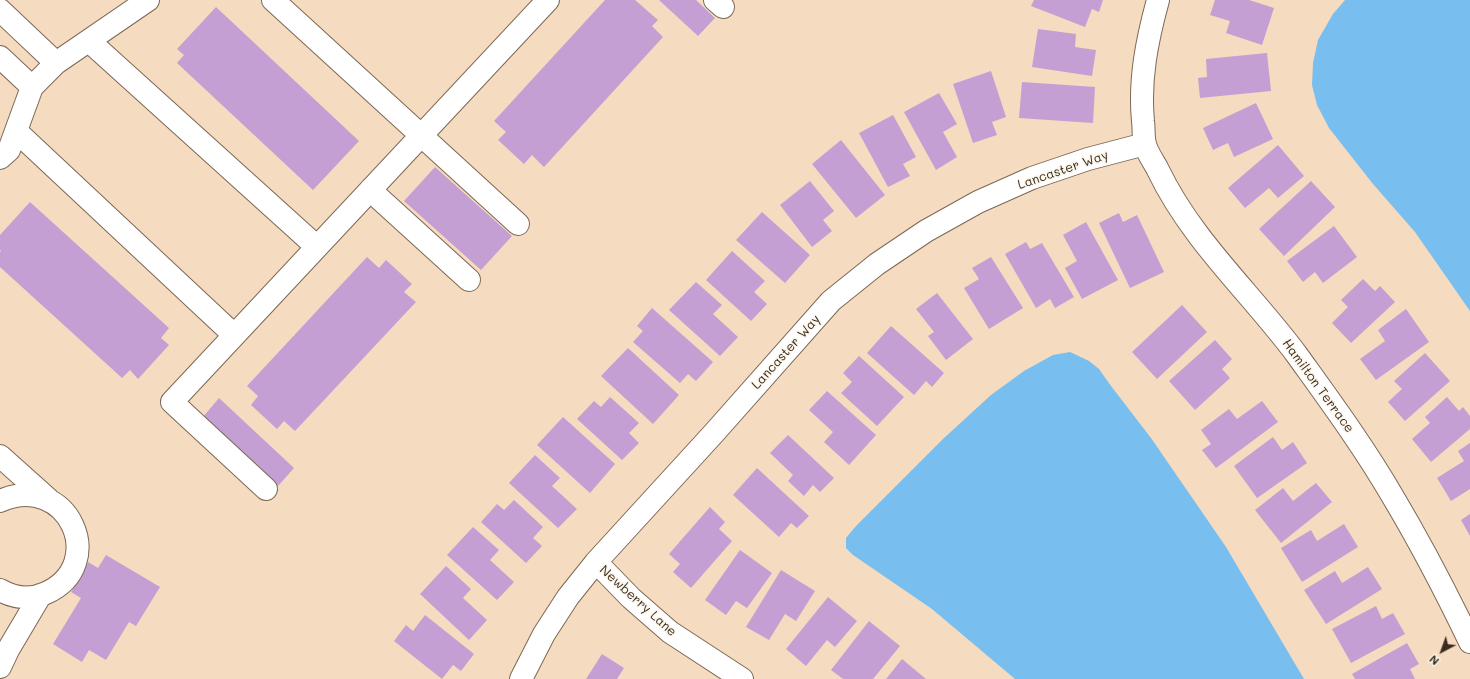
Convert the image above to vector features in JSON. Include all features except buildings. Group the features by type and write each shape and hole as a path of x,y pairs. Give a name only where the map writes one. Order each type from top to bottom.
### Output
{"street":[{"path":"0,158 9,150 8,134 32,87 56,63 148,0"},
{"path":"273,0 518,224"},
{"path":"266,489 172,402 548,0"},
{"path":"1145,144 1142,107 1143,70 1149,33 1158,0"},
{"path":"0,10 56,63"},
{"path":"89,41 317,247"},
{"path":"0,57 32,87"},
{"path":"8,134 234,335"},
{"name":"Lancaster Way","path":"521,679 544,634 568,597 596,562 714,433 831,301 877,264 926,231 978,202 1032,178 1088,159 1145,144"},
{"name":"Hamilton Terrace","path":"1145,144 1164,182 1186,219 1212,254 1241,285 1295,353 1346,423 1392,495 1435,571 1470,642"},
{"path":"370,190 469,280"},
{"path":"0,456 48,499 61,508 70,520 76,535 78,550 74,566 66,579 55,589 40,596 24,598 2,596"},
{"path":"0,501 16,495 32,495 48,499"},
{"name":"Newberry Lane","path":"596,562 632,598 670,632 742,679"},
{"path":"0,667 8,650 40,596"}],"water":[{"path":"1345,0 1470,0 1470,311 1415,232 1373,184 1329,128 1317,105 1312,85 1313,63 1318,40 1333,14"},
{"path":"1070,352 1089,361 1099,369 1151,438 1226,547 1304,679 1015,679 932,609 853,555 846,548 846,538 856,526 943,439 991,395 1024,371 1053,355"}]}
